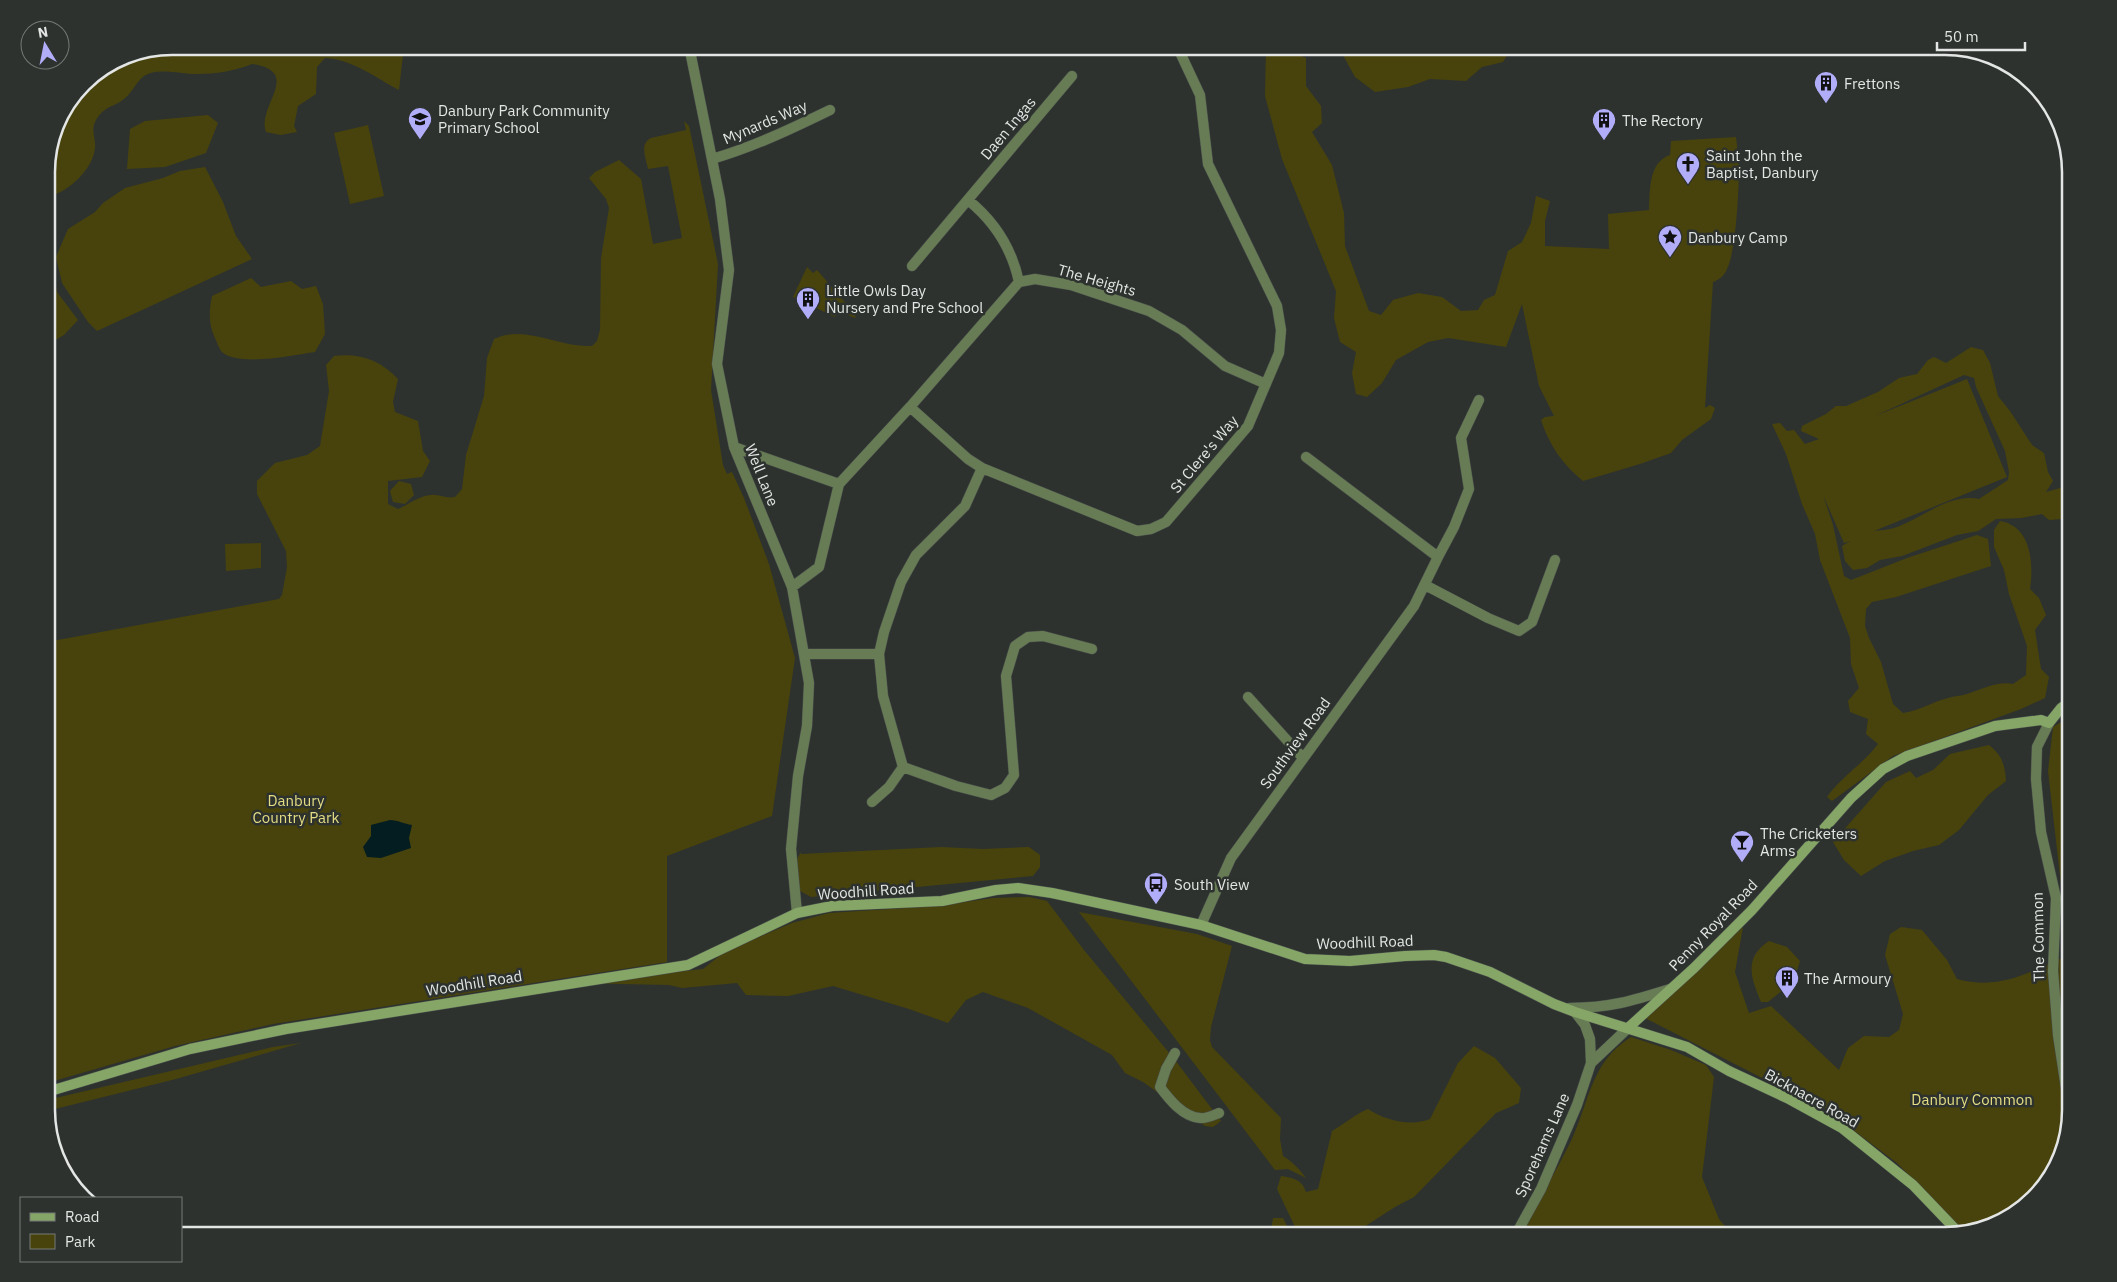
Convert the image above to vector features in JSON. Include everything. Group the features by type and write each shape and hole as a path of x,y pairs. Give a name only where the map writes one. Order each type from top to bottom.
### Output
{"street":[{"name":"Well Lane","path":"691,55 720,200 728,270 717,364 734,447 792,587 809,683 807,726 798,776 791,849 797,913"},
{"name":"St Clere's Way","path":"910,407 968,459 982,468 1137,531 1151,529 1166,522 1248,426 1279,353 1280,330 1277,306 1208,164 1200,96 1181,55"},
{"name":"Daen Ingas","path":"912,266 1072,76"},
{"name":"Mynards Way","path":"712,159 737,152 781,134 830,110"},
{"path":"792,587 819,567 839,484 910,407 1019,282 1016,268 995,226 968,200"},
{"name":"The Heights","path":"1019,282 1035,279 1071,285 1149,311 1182,330 1225,366 1266,384"},
{"name":"Southview Road","path":"1201,925 1231,858 1414,606 1454,527 1469,489 1461,438 1479,400"},
{"path":"734,447 839,484"},
{"path":"1306,457 1438,557"},
{"path":"903,767 883,696 879,654 884,632 901,582 916,555 965,506 982,468"},
{"path":"1425,585 1488,618 1519,631 1532,622 1555,560"},
{"path":"903,767 956,786 991,795 1005,788 1014,775 1006,676 1015,646 1028,637 1043,636 1092,649"},
{"path":"804,654 879,654"},
{"path":"1248,697 1303,758"},
{"path":"2049,722 2062,707"},
{"name":"Penny Royal Road","path":"1628,1028 1694,968 1752,910 1772,885 1851,798 1883,769 1907,756 1995,726 2041,720 2049,722"},
{"name":"The Common","path":"2049,722 2037,747 2036,779 2041,832 2056,898 2053,971 2062,1064"},
{"path":"872,802 889,787 903,767"},
{"name":"Woodhill Road","path":"55,1089 190,1049 286,1029 688,965 797,913 832,906 942,901 996,890 1018,888 1052,893 1201,925 1305,960 1350,961 1424,955 1446,957 1490,972 1570,1010 1628,1028"},
{"name":"Penny Royal Road","path":"1570,1010 1624,1004 1670,989"},
{"name":"Sporehams Lane","path":"1520,1227 1541,1189 1577,1105 1591,1063 1590,1039 1584,1024 1570,1010"},
{"name":"Sporehams Lane","path":"1591,1063 1628,1028"},
{"name":"Bicknacre Road","path":"1628,1028 1687,1047 1842,1128 1913,1185 1953,1226"},
{"path":"1175,1053 1166,1069 1160,1086 1168,1097 1188,1114 1201,1119 1219,1114"}],"green space":[{"path":"172,55 403,55 399,90 354,65 325,58 317,67 316,94 298,106 294,126 297,132 281,135 266,132 267,112 277,82 275,74 267,68 252,64 232,70 211,73 196,74 162,71 149,73 141,78 124,99 98,116 94,125 95,148 90,164 73,184 55,194 55,165 59,142 64,127 75,107 89,89 107,75 120,67 148,57"},
{"path":"1266,55 1299,55 1306,58 1306,86 1321,106 1322,123 1312,132 1332,165 1344,213 1345,246 1369,311 1381,315 1393,300 1418,293 1442,297 1461,311 1478,310 1484,300 1495,295 1508,251 1522,242 1531,223 1536,196 1550,201 1545,221 1545,246 1609,249 1608,214 1649,210 1650,187 1654,171 1663,159 1670,155 1671,141 1736,137 1739,178 1733,249 1726,271 1713,282 1705,408 1710,405 1715,408 1711,419 1682,440 1671,453 1583,481 1558,454 1548,438 1541,420 1545,417 1554,416 1539,386 1522,304 1506,347 1448,338 1428,342 1396,360 1382,383 1367,397 1356,394 1352,373 1356,352 1340,342 1334,318 1336,291 1282,159 1265,96"},
{"path":"1343,55 1507,55 1503,62 1482,67 1466,81 1430,79 1408,87 1375,92 1355,77"},
{"path":"208,115 218,123 206,153 165,167 127,169 130,129 145,121"},
{"name":"Danbury Country Park","path":"684,121 689,126 718,264 711,390 723,465 727,474 732,472 769,564 795,658 772,816 667,856 667,962 273,1024 175,1046 55,1081 55,641 279,599 282,595 287,567 286,551 257,494 257,481 275,463 307,455 320,446 329,391 326,365 334,356 343,355 369,359 391,372 398,379 393,402 395,412 418,421 423,451 430,461 422,477 388,481 388,504 398,509 427,495 455,497 462,489 466,455 484,396 487,358 494,339 518,334 580,346 592,346 597,341 600,330 601,258 609,208 606,199 589,178 595,172 619,160 641,179 653,244 682,238 668,166 648,169 644,148 647,141 651,138 686,130"},
{"path":"368,125 384,196 350,204 334,133"},
{"path":"205,167 223,202 236,236 252,259 97,331 88,322 62,283 56,257 68,229 95,212 103,203 125,188 163,178 180,171"},
{"path":"807,267 813,273 817,270 856,315 855,318 838,311 835,317 806,303 807,299 797,295 795,298 793,297"},
{"path":"251,278 261,287 291,281 302,289 316,286 323,304 325,334 315,352 267,359 241,359 222,352 210,322 212,296"},
{"path":"55,282 57,292 78,320 64,335 55,340"},
{"path":"1971,347 1983,350 1990,363 1998,396 2032,445 2044,453 2048,472 2053,481 2046,492 2062,488 2062,519 2049,520 2042,514 2021,518 1996,519 1978,531 1957,535 1902,556 1880,560 1867,568 1853,570 1845,561 1842,546 1850,541 1844,543 1823,495 1833,525 1844,576 1851,580 1907,558 1977,535 1988,539 1991,566 1896,597 1872,602 1866,609 1865,626 1881,662 1893,704 1903,713 1990,686 2007,683 2013,684 2026,675 2027,646 2009,594 2004,570 1994,547 1994,530 2000,521 2010,524 2018,530 2028,547 2031,568 2030,589 2039,598 2046,615 2035,630 2041,669 2049,677 2045,698 2021,709 1893,756 1832,801 1827,797 1878,744 1866,734 1868,719 1850,712 1848,701 1859,688 1851,664 1850,638 1820,560 1815,534 1802,504 1786,454 1772,424 1780,423 1787,431 1794,430 1805,444 1819,439 1801,431 1802,426 1826,414 1836,406 1846,406 1878,392 1899,378 1917,374 1928,360 1934,357 1946,363","holes":["1964,375 1974,378 1976,387 2005,451 2009,472 2008,480 1979,499 1968,498 1946,503 1894,528 1874,531 2007,477 1967,379 1875,416"]},
{"path":"399,481 411,484 414,495 405,504 393,502 390,491"},
{"path":"261,543 261,568 226,571 225,544"},
{"name":"Danbury Common","path":"2062,722 2062,893 2048,771 2053,727"},
{"path":"1989,745 2002,761 2006,781 1988,795 1959,830 1939,845 1913,851 1885,861 1861,876 1844,860 1833,842 1886,782 1910,771 1916,778 1933,770 1950,754"},
{"path":"941,847 983,849 1029,847 1040,855 1040,867 1033,876 811,897 800,891 797,859 801,852 801,854"},
{"path":"1029,897 1047,901 1084,950 1175,1060 1221,1121 1213,1127 1205,1126 1143,1082 1125,1073 1112,1055 1028,1008 983,992 966,1000 948,1023 833,986 788,996 746,995 737,983 682,988 669,985 572,983 703,969 723,953 745,943 792,923 829,913 936,906 993,898"},
{"path":"1079,912 1197,934 1232,946 1211,1027 1210,1040 1212,1047 1281,1118 1280,1139 1283,1156 1296,1166 1306,1178 1288,1169 1275,1170"},
{"name":"Danbury Common","path":"1743,927 1735,972 1749,1013 1771,1006 1839,1070 1848,1048 1864,1036 1889,1037 1899,1030 1903,1014 1885,955 1890,934 1901,927 1922,930 1947,960 1957,979 1986,983 2024,975 2062,958 2062,1110 2058,1140 2046,1168 2028,1193 2016,1203 1990,1218 1960,1226 1897,1163 1816,1102 1768,1081 1645,1018"},
{"path":"1769,941 1787,947 1800,961 1794,981 1768,1002 1761,1002 1752,977 1752,961 1755,954"},
{"path":"1631,1037 1671,1050 1706,1065 1714,1077 1702,1177 1719,1219 1726,1227 1525,1227 1571,1141 1599,1071 1617,1047"},
{"path":"301,1043 176,1079 55,1109 55,1098 273,1047"},
{"path":"1474,1046 1495,1058 1521,1088 1519,1103 1496,1113 1414,1197 1364,1227 1295,1227 1277,1189 1281,1176 1299,1182 1306,1192 1318,1189 1332,1131 1368,1109 1398,1121 1415,1122 1430,1119 1458,1063"},
{"path":"1273,1218 1283,1218 1288,1227 1272,1227"}],"water":[{"path":"390,820 412,825 409,838 411,848 381,858 367,857 363,847 371,836 371,825"}],"place":[{"name":"Frettons","path":"1826,104"},
{"name":"Danbury Park Community Primary School","path":"420,140"},
{"name":"The Rectory","path":"1604,141"},
{"name":"Saint John the Baptist, Danbury","path":"1688,185"},
{"name":"Danbury Camp","path":"1670,258"},
{"name":"Little Owls Day Nursery and Pre School","path":"808,320"},
{"name":"The Cricketers Arms","path":"1742,863"},
{"name":"South View","path":"1156,905"},
{"name":"The Armoury","path":"1787,999"}]}
